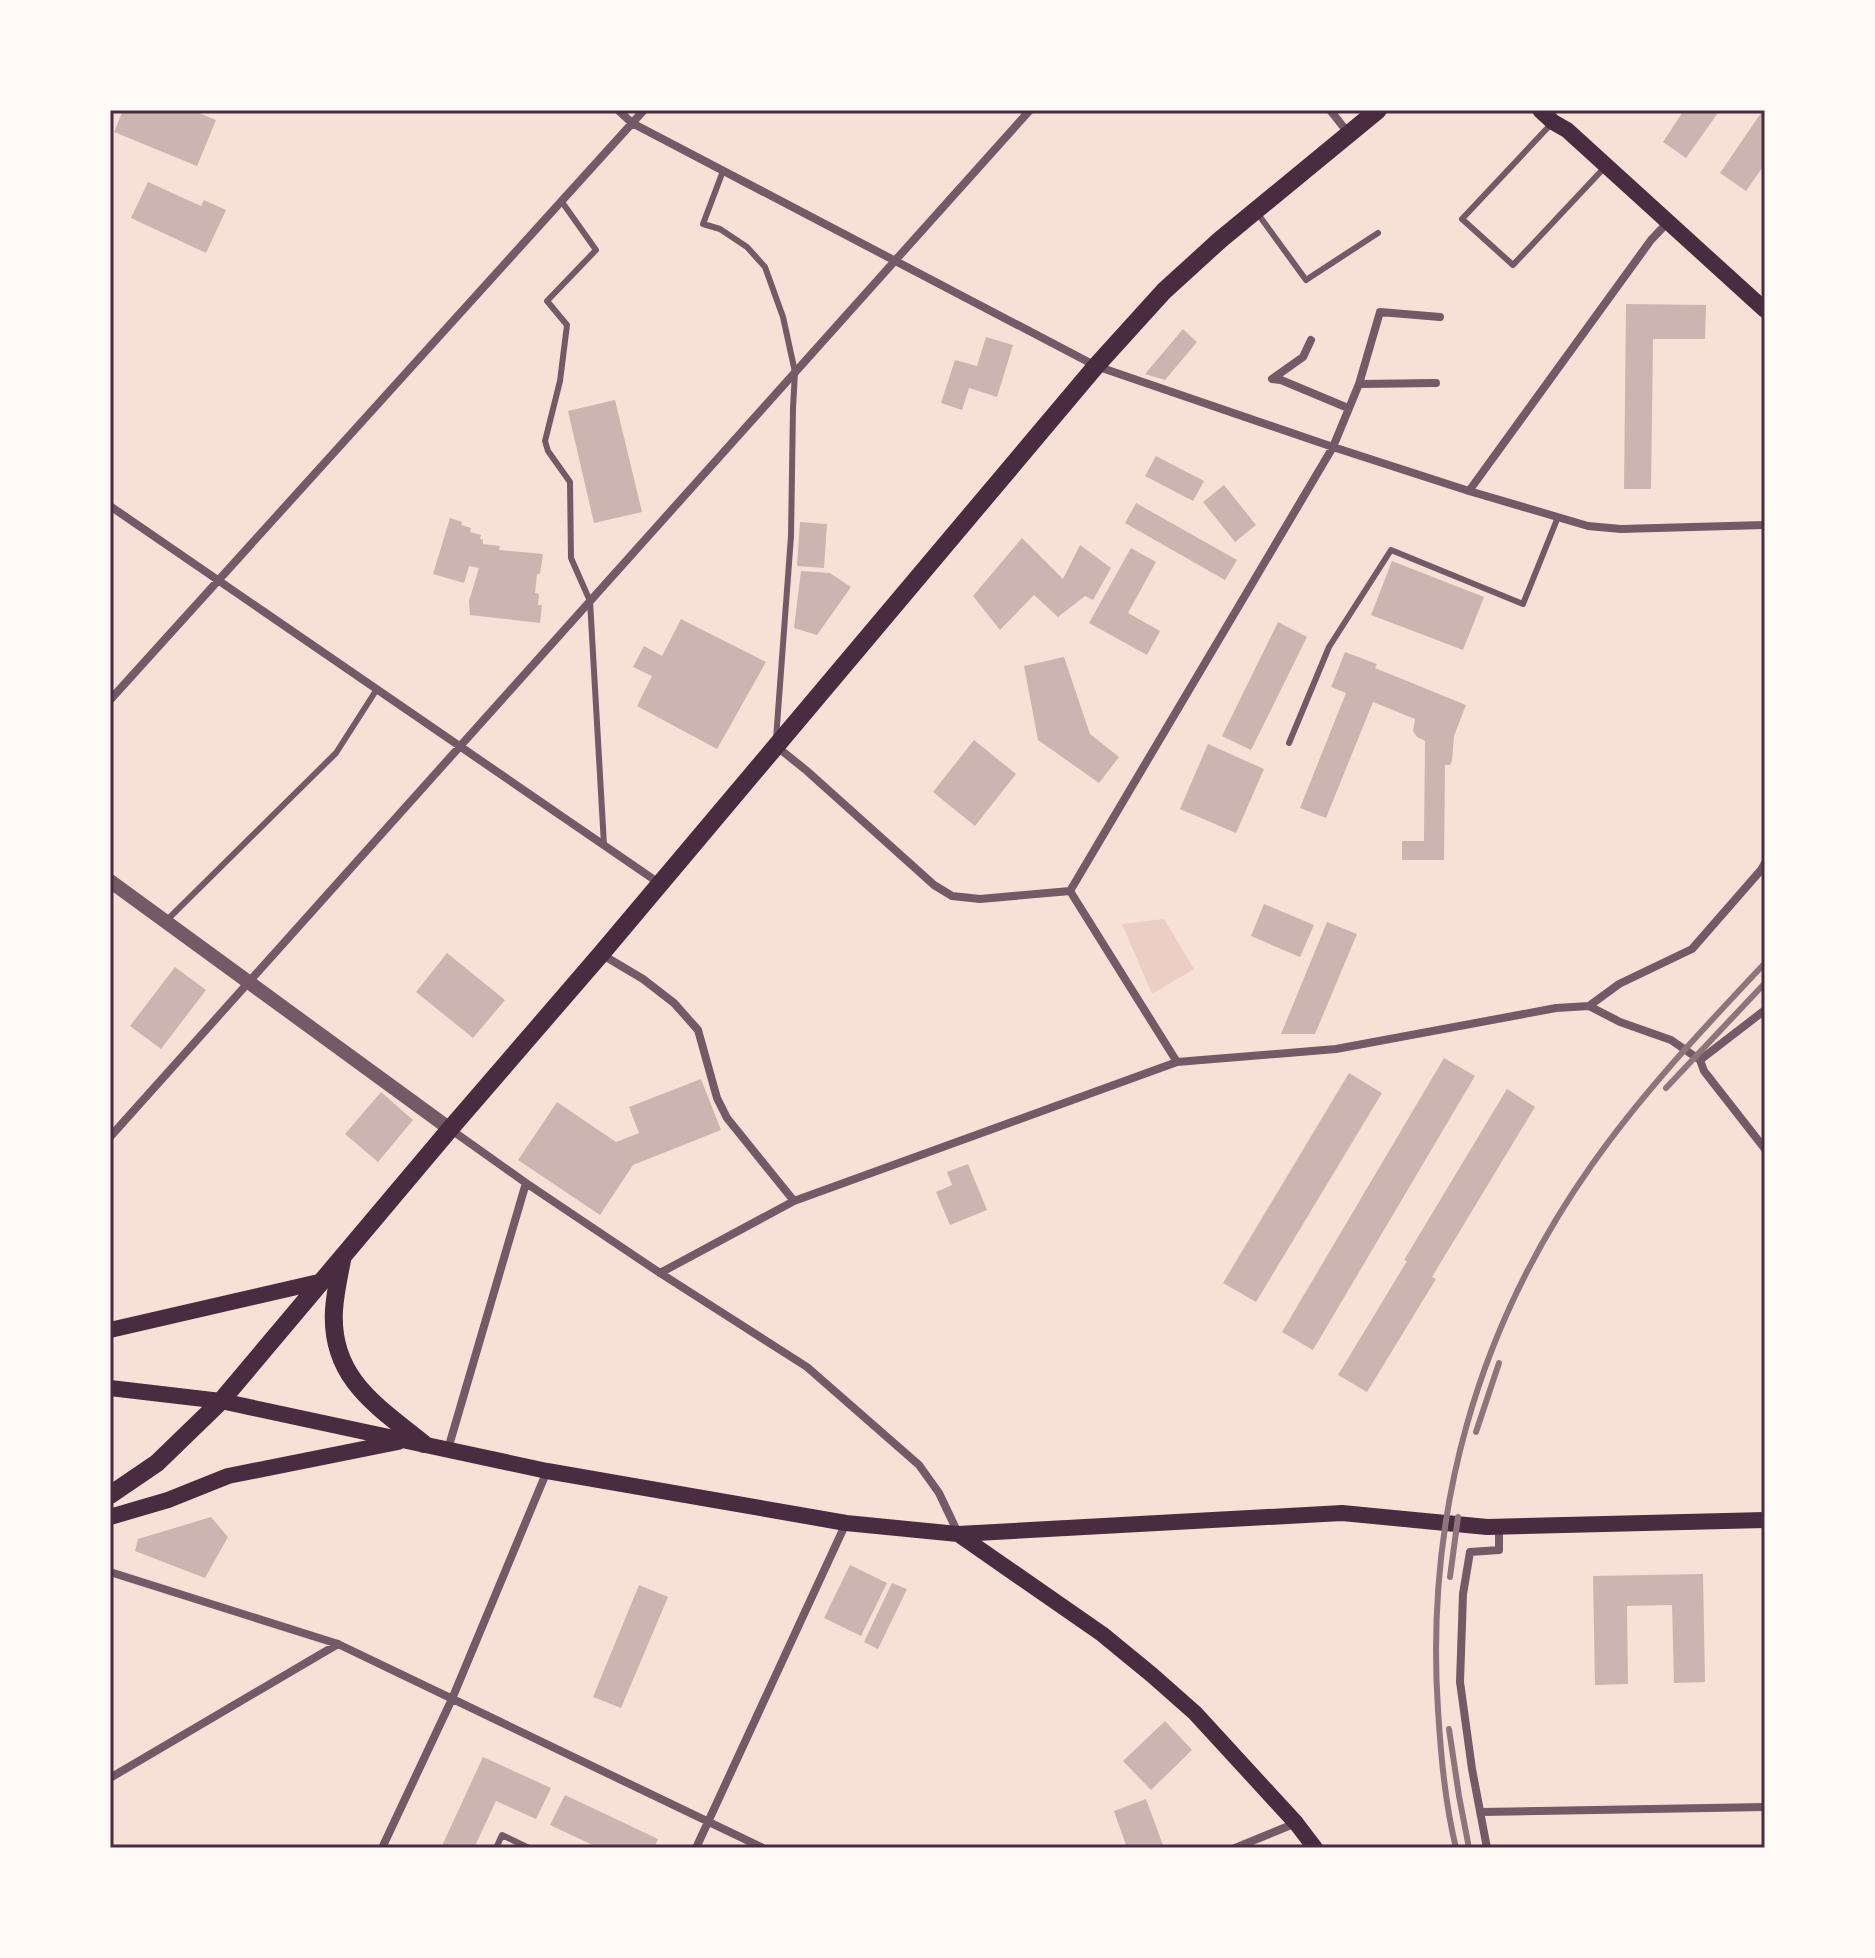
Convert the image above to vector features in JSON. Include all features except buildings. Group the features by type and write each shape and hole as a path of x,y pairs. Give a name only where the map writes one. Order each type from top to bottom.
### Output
{"main road":[{"path":"110,1495 157,1463 221,1401 1096,366 1164,291 1378,110"},
{"path":"1540,110 1567,130 1765,310"},
{"path":"342,1258 333,1312 338,1345 347,1372 367,1398 416,1442"},
{"path":"110,1330 323,1281"},
{"path":"110,1388 221,1401 547,1471 846,1523 958,1534 1342,1513 1499,1527 1765,1520"},
{"path":"110,1517 168,1500 228,1476 416,1442"},
{"path":"958,1534 1102,1634 1152,1675 1195,1713 1296,1823 1315,1848"}],"street":[{"path":"618,110 632,123 1096,366 1333,447 1588,526 1621,529 1765,525"},
{"path":"110,700 644,110"},
{"path":"110,1137 1030,110"},
{"path":"1330,110 1349,134"},
{"path":"1469,491 1651,240 1668,222"},
{"path":"1070,891 1333,447 1359,384 1380,312 1440,317"},
{"path":"1311,340 1303,357 1272,379 1348,408"},
{"path":"1359,384 1436,383"},
{"path":"110,506 660,883"},
{"path":"776,746 934,885 952,896 980,899 1070,891"},
{"path":"1589,1006 1619,984 1692,949 1765,863"},
{"path":"110,881 526,1183 807,1367 919,1465 939,1493 958,1534"},
{"path":"1070,891 1177,1062"},
{"path":"601,954 643,979 674,1003 698,1030 717,1098 727,1118 794,1201"},
{"path":"660,1273 794,1201 1177,1062 1336,1049 1556,1008 1589,1006 1620,1022 1671,1040 1700,1060 1704,1071 1765,1149"},
{"path":"1700,1060 1765,1010"},
{"path":"448,1449 526,1183"},
{"path":"382,1848 452,1699 547,1471"},
{"path":"696,1848 846,1523"},
{"path":"1487,1848 1460,1682 1463,1594 1470,1552 1499,1550 1499,1527"},
{"path":"110,1572 338,1644 763,1848"},
{"path":"110,1778 338,1644"},
{"path":"1481,1812 1765,1807"},
{"path":"1235,1848 1296,1823"}],"lane":[{"path":"1553,122 1462,219 1513,265 1606,166"},
{"path":"723,171 703,224 720,229 747,247 765,267 783,317 795,372 791,536 776,746"},
{"path":"562,202 596,250 547,301 567,325 560,381 545,441 548,451 570,482 571,558 590,601 604,845"},
{"path":"1256,211 1306,280 1378,233"},
{"path":"1289,743 1329,647 1391,550 1523,604 1558,517"},
{"path":"166,921 336,753 377,689"},
{"path":"496,1848 502,1835 529,1848"}],"shaded area":[{"path":"1164,919 1194,969 1152,994 1122,924"}],"railway":[{"path":"1456,1848 1444,1779 1438,1710 1436,1636 1440,1564 1451,1494 1467,1424 1489,1357 1517,1292 1551,1228 1591,1166 1652,1087 1765,963"},
{"path":"1666,1088 1765,983"},
{"path":"1476,1432 1499,1363"},
{"path":"1450,1577 1458,1517"},
{"path":"1449,1729 1469,1848"}]}
